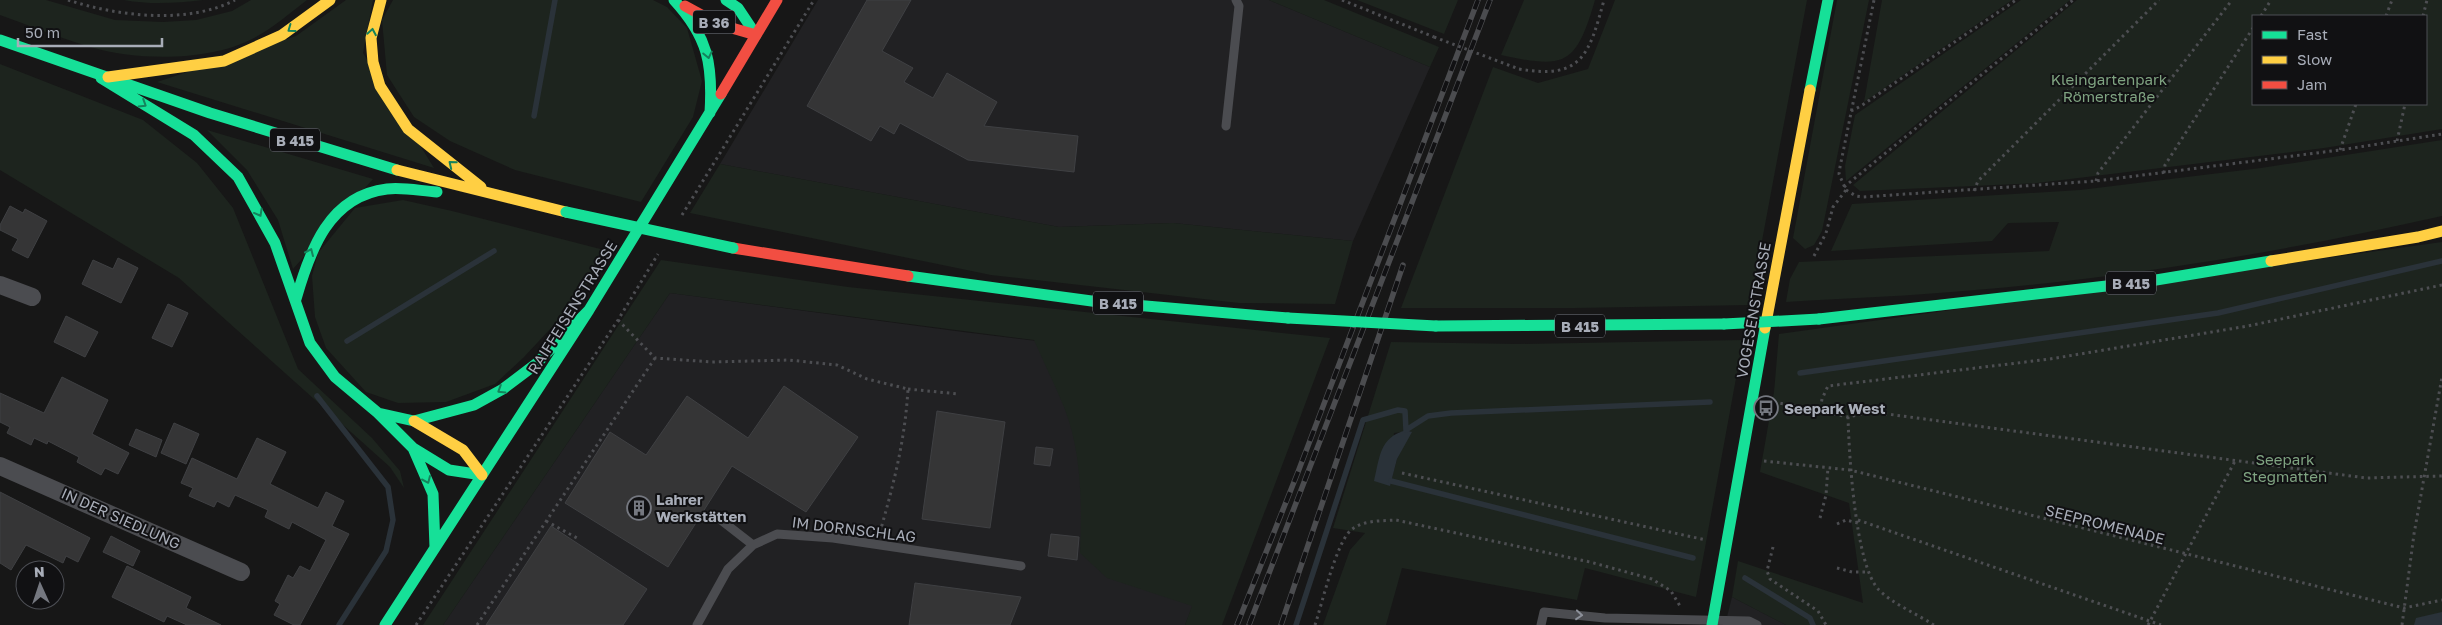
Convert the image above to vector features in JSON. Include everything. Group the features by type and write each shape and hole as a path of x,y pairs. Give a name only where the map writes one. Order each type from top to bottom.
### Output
{"main road":[{"path":"102,78 224,61 282,35 330,0"},
{"path":"381,0 371,38 372,62 380,86 408,129 490,195"},
{"path":"675,0 699,30 709,53 712,87 710,114"},
{"name":"B 36","path":"675,0 718,24 756,35"},
{"path":"726,0 738,8 756,35"},
{"name":"RAIFFEISENSTRASSE","path":"385,625 589,310 710,114 777,0"},
{"name":"VOGESENSTRASSE","path":"1712,623 1743,458 1777,259 1828,0"},
{"name":"B 415","path":"0,40 102,78 317,147 490,195 566,212 733,248 948,283 1099,302 1288,318 1436,326 1724,324 1819,319 1990,301 2150,280 2418,237 2442,231"},
{"path":"102,78 194,135 238,176 275,243 296,299 310,344 335,377 378,413 413,448 449,470 482,474"},
{"path":"296,299 305,263 315,240 328,221 343,206 361,196 387,190 490,195"},
{"path":"414,421 474,405 503,389 536,364 589,310"},
{"path":"378,413 414,421 463,450 482,474"},
{"path":"413,448 433,494 435,547"}],"street":[{"path":"0,285 32,297"},
{"name":"IN DER SIEDLUNG","path":"0,466 241,572"}],"lane":[{"path":"1226,126 1239,6 1236,0"},
{"path":"717,517 753,545"},
{"name":"IM DORNSCHLAG","path":"697,625 728,569 753,545 777,534 876,544 1021,566"},
{"path":"1541,625 1544,612 1605,618 1685,620 1712,623 1749,621 1757,625"}],"path":[{"path":"68,0 126,15 181,14 225,5 235,0"},
{"path":"679,221 814,0"},
{"path":"1342,0 1519,69 1540,73 1557,72 1574,65 1585,56 1597,28 1604,0"},
{"path":"1874,0 1839,174 1845,189 1856,196 1974,191 2096,181 2340,150 2442,134"},
{"path":"1851,111 1862,106 2016,0"},
{"path":"1814,256 1826,233 1833,207 1845,189 2073,0"},
{"path":"1974,191 1978,181 2159,0"},
{"path":"2096,181 2098,174 2232,0"},
{"path":"2261,15 2271,0"},
{"path":"2386,15 2392,0"},
{"path":"2424,15 2427,0"},
{"path":"2164,173 2164,165 2252,30"},
{"path":"2340,150 2356,105"},
{"path":"2397,141 2405,105"},
{"path":"416,625 618,320 664,246"},
{"path":"1820,412 1822,398 1828,386 2050,359 2248,326 2442,285"},
{"path":"618,320 655,358 712,362 789,360 837,365 867,379 908,389 959,394"},
{"path":"477,625 655,358"},
{"path":"2402,625 2424,478 2442,378"},
{"path":"876,544 897,473 905,430 908,389"},
{"path":"1752,398 1848,417 1872,412 2366,478 2424,478 2442,476"},
{"path":"1848,417 1850,470 1866,572 1879,590 1934,625"},
{"name":"SEEPROMENADE","path":"1762,461 1850,470 2186,556 2404,608 2442,600"},
{"path":"2149,623 2235,461"},
{"path":"1820,518 1826,495 1828,467"},
{"path":"1402,473 1726,544"},
{"path":"1315,625 1338,554 1350,530 1368,522 1396,520 1590,562 1652,579 1671,591 1679,602 1685,620"},
{"path":"1837,524 1846,520 1858,521 2149,623 2161,625"},
{"path":"546,521 577,538"},
{"path":"1773,547 1767,571 1770,579 1818,611 1826,625"},
{"path":"1837,568 1852,572 1866,572"}],"shaded area":[{"path":"818,0 1269,0 1430,67 1353,241 1173,223 1059,227 720,164"},
{"path":"670,293 963,332 1286,371 1185,625 443,625"},
{"path":"1406,430 1412,432 1397,459 1390,486 1374,481 1380,456 1386,443 1390,438"},
{"path":"1732,597 1786,625 1725,625"},
{"path":"2442,612 2442,625 2414,625 2416,618"}],"green space":[{"path":"0,0 46,0 115,20 163,22 196,20 232,11 251,0 307,0 268,30 237,46 197,55 154,57 94,48 0,15"},
{"path":"124,0 203,0 144,3"},
{"path":"346,0 373,0 363,53 434,168 157,82 296,36"},
{"path":"393,0 653,0 667,7 687,28 702,81 693,117 641,202 515,170 450,141 414,117 387,75 382,20"},
{"path":"1269,0 1324,0 1439,47 1430,67"},
{"path":"1357,0 1458,0 1444,34"},
{"path":"1524,0 1595,0 1581,38 1574,50 1565,58 1540,62 1501,55"},
{"path":"1615,0 1807,0 1750,305 1401,308 1493,67 1538,83 1588,69"},
{"path":"1837,0 1869,0 1822,231 1814,245 1805,249 1793,238"},
{"path":"1882,0 2012,0 1864,102"},
{"path":"2021,0 2070,0 1846,181 1845,166 1855,115"},
{"name":"Kleingartenpark Römerstraße","path":"2077,0 2442,0 2442,129 2324,148 2037,183 1860,191 1853,185"},
{"path":"0,64 143,120 197,163 233,208 298,369 372,438 400,471 404,488 390,467 179,278 0,170"},
{"path":"207,130 373,179 293,269 278,220 247,170"},
{"path":"2442,140 2442,216 2268,251 2092,278 1951,292 1786,302 1790,279 1799,262 2049,251 2059,222 2008,223 1992,241 1831,251 1852,204 2080,190 2261,168"},
{"path":"720,164 1059,227 1173,223 1353,241 1335,304 1239,303 991,275 690,213"},
{"path":"403,200 612,252 565,313 524,357 495,384 446,402 398,403 366,392 326,348 315,317 312,276 318,253 355,208"},
{"name":"Seepark Stegmatten","path":"2442,242 2442,625 1786,625 1732,597 1738,561 1863,603 1849,503 1760,472 1774,392 1779,334"},
{"path":"661,260 848,287 1330,338 1222,625 1185,625 1192,606 1107,578 1080,553 1081,498 1078,460 1064,407 1034,340 670,293 443,625 423,625"},
{"path":"1743,340 1696,597 1585,568 1577,600 1402,568 1386,625 1323,625 1350,550 1365,533 1333,528 1391,342 1517,344","holes":["1411,431 1397,459 1390,485 1394,433"]}],"building":[{"path":"867,0 911,0 882,51 913,68 904,82 933,98 947,73 997,102 984,126 1078,136 1074,172 968,160 900,123 894,134 880,126 871,141 807,106"},
{"path":"10,206 23,213 25,209 47,221 28,258 12,250 18,239 0,230 0,225"},
{"path":"118,258 138,268 121,303 82,284 93,260 113,269"},
{"path":"168,304 188,313 172,347 152,338"},
{"path":"66,316 98,332 85,357 54,342"},
{"path":"62,377 108,400 92,434 129,453 118,474 105,468 101,475 77,462 79,457 48,441 47,444 34,438 31,445 7,433 10,427 0,422 0,393 44,413"},
{"name":"Lahrer Werkstätten","path":"784,386 858,437 806,512 732,466 668,567 565,503 610,432 646,455 687,396 748,438"},
{"path":"937,411 1005,422 990,528 922,519"},
{"path":"174,423 199,434 186,464 161,453"},
{"path":"136,429 162,440 156,457 129,445"},
{"path":"257,438 286,452 270,484 318,508 326,492 344,501 332,526 349,534 300,625 294,625 274,615 280,604 275,601 288,575 293,578 300,566 310,571 326,540 292,522 289,529 265,517 268,510 235,495 229,507 217,501 214,507 189,496 193,488 181,483 192,458 237,479"},
{"path":"1036,447 1053,449 1050,466 1034,464"},
{"path":"0,492 90,538 78,562 66,556 64,560 57,560 26,545 17,560 15,560 11,570 0,563"},
{"path":"551,526 647,589 623,625 486,625"},
{"path":"1051,534 1079,537 1077,560 1048,556"},
{"path":"111,536 140,551 133,566 103,552"},
{"path":"127,566 191,597 186,608 221,625 187,625 167,616 164,622 112,597"},
{"path":"915,583 1021,597 1010,625 909,625"}],"waterway":[{"path":"534,116 555,0"},
{"path":"347,341 494,251"},
{"path":"1800,373 2218,313 2442,261"},
{"path":"317,396 388,487 393,520 386,551 339,625"},
{"path":"1296,625 1363,420 1398,410 1405,411 1406,430 1428,416 1451,413 1710,402"},
{"path":"1391,481 1693,558"},
{"path":"1745,578 1810,618 1813,625"}],"railway":[{"path":"1237,625 1298,472 1478,0"},
{"path":"1249,625 1490,0"},
{"path":"1281,625 1403,265"}],"traffic: fast":[{"path":"674,0 694,26 706,52 710,80 710,113"},
{"path":"726,0 738,8 756,35"},
{"path":"1810,90 1828,0"},
{"path":"0,40 210,113 397,170"},
{"path":"101,78 194,135 238,177 275,243 310,343 335,377 378,413 413,448 433,494 435,547"},
{"path":"385,625 589,310 721,94"},
{"path":"296,299 308,262 325,228 336,214 350,202 367,194 387,189 437,192"},
{"path":"566,212 733,248"},
{"path":"1819,319 2150,281 2271,261"},
{"path":"908,276 1099,302 1288,318"},
{"path":"378,413 414,421 474,405 503,389 536,364 589,310"},
{"path":"1288,318 1436,326"},
{"path":"1724,324 1819,319"},
{"path":"1436,326 1724,324"},
{"path":"1712,625 1765,328"},
{"path":"413,448 449,470 482,475"}],"traffic: slow":[{"path":"108,77 224,61 282,35 330,0"},
{"path":"381,0 371,38 373,62 380,86 408,129 481,187"},
{"path":"1765,328 1810,90"},
{"path":"397,170 566,212"},
{"path":"2271,261 2418,237 2442,231"},
{"path":"414,421 463,450 482,475"}],"traffic: jam":[{"path":"721,94 777,0"},
{"path":"685,6 718,24 756,35"},
{"path":"733,248 908,276"}],"place":[{"name":"Seepark West","path":"1766,408"},
{"name":"Lahrer Werkstätten","path":"639,508"}]}
